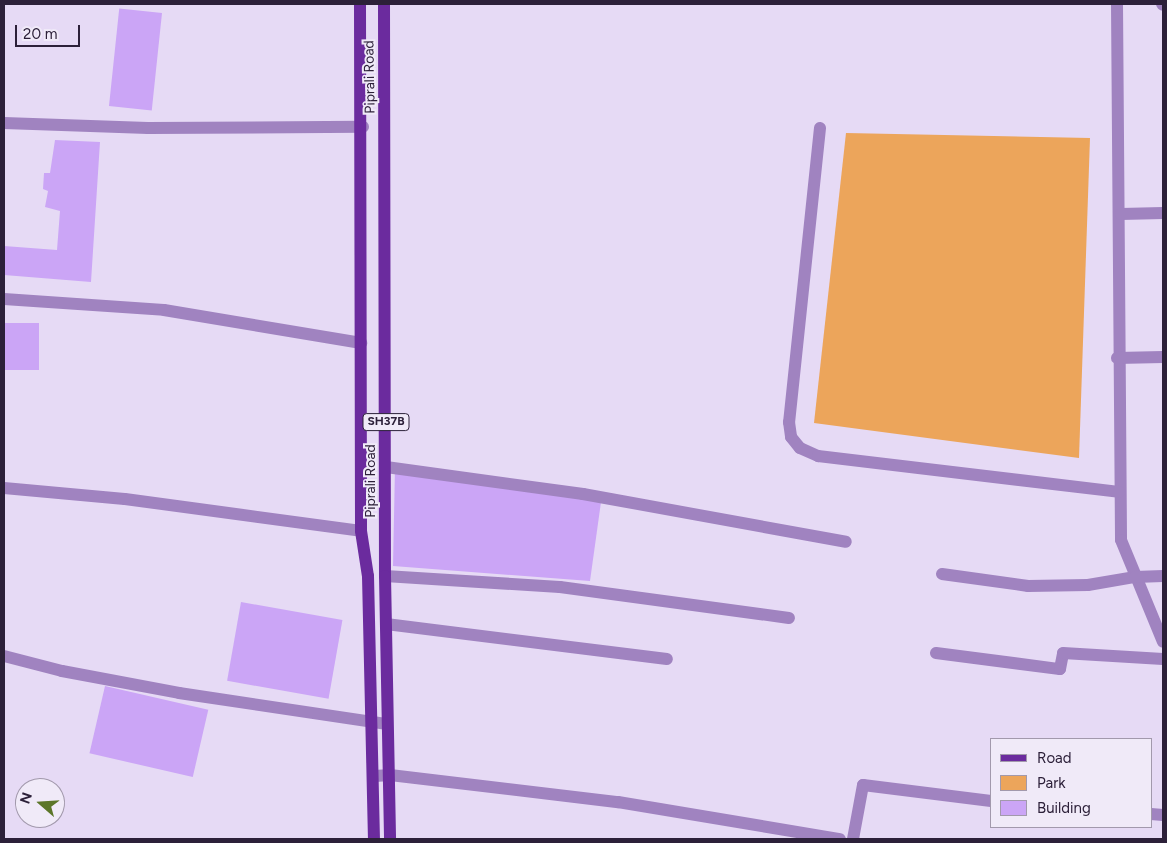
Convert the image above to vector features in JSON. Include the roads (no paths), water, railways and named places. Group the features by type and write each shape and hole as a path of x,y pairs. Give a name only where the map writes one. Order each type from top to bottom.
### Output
{"main road":[{"path":"360,4 363,128 361,530 368,576 370,722 375,776 374,839"},
{"name":"Piprali Road","path":"384,4 386,724 390,775 390,839"}],"street":[{"path":"1117,4 1121,214 1117,358 1121,540 1163,642"},
{"path":"4,123 148,128 363,128"},
{"path":"820,128 789,422 791,438 800,448 818,456 1120,492"},
{"path":"1121,214 1163,213"},
{"path":"4,298 164,310 361,343"},
{"path":"1117,358 1163,357"},
{"path":"386,467 583,494 846,542"},
{"path":"4,488 125,499 361,530"},
{"path":"942,574 1028,586 1088,586 1135,577 1163,576"},
{"path":"385,576 560,587 789,618"},
{"path":"386,624 667,659"},
{"path":"936,653 1060,669 1063,653 1163,659"},
{"path":"4,656 62,671 179,693 386,724"},
{"path":"375,776 390,775 618,802 840,839"},
{"path":"853,839 863,785 990,801"}]}
